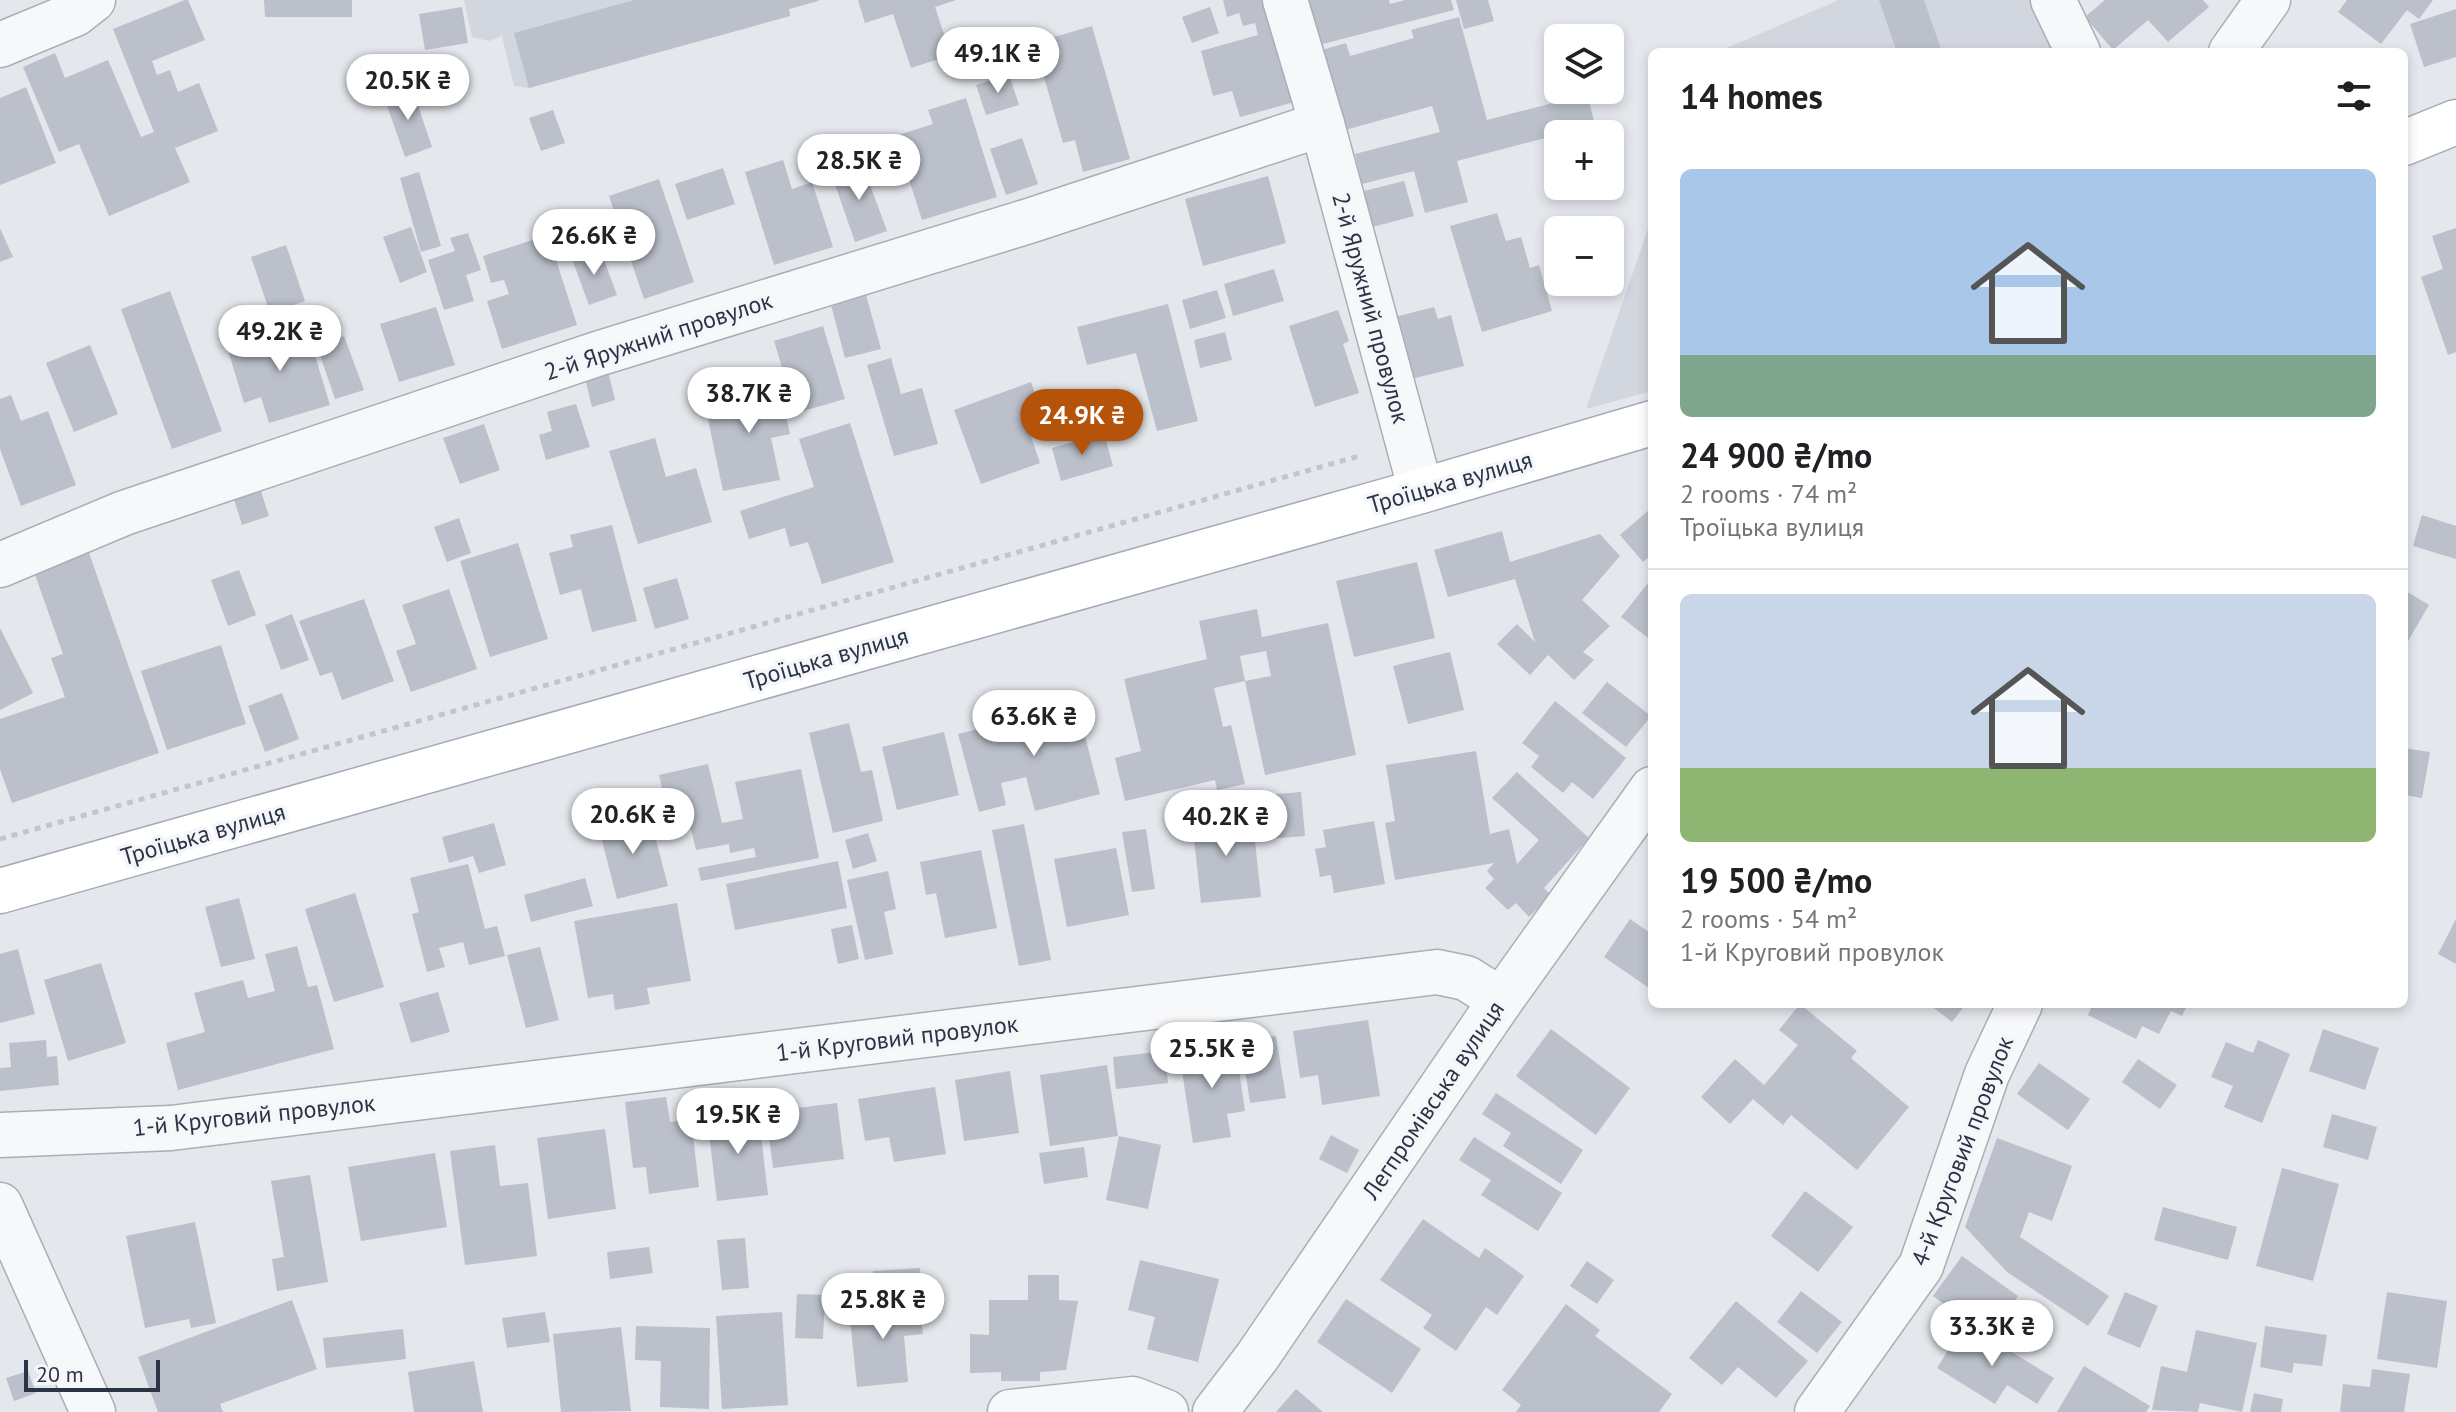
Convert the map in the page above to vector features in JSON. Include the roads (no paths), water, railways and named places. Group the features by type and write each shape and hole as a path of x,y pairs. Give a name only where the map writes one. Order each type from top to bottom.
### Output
{"main road":[{"path":"2408,141 2456,122"},
{"name":"Троїцька вулиця","path":"0,891 1421,491 1648,424"}],"street":[{"path":"0,45 75,14 93,0"},
{"name":"2-й Яружний провулок","path":"1285,0 1322,124 1421,491"},
{"path":"2053,0 2076,48"},
{"path":"2234,48 2268,0"},
{"name":"2-й Яружний провулок","path":"0,565 124,513 597,354 1032,220 1322,124"},
{"name":"Легпромівська вулиця","path":"1215,1412 1257,1357 1501,1000 1648,795"},
{"name":"1-й Круговий провулок","path":"0,1135 171,1128 1437,972 1466,978 1501,1000"},
{"name":"4-й Круговий провулок","path":"1817,1412 1921,1266 1987,1074 2018,1008"},
{"path":"0,1205 93,1412"},
{"path":"1010,1412 1133,1399 1166,1412"}]}
